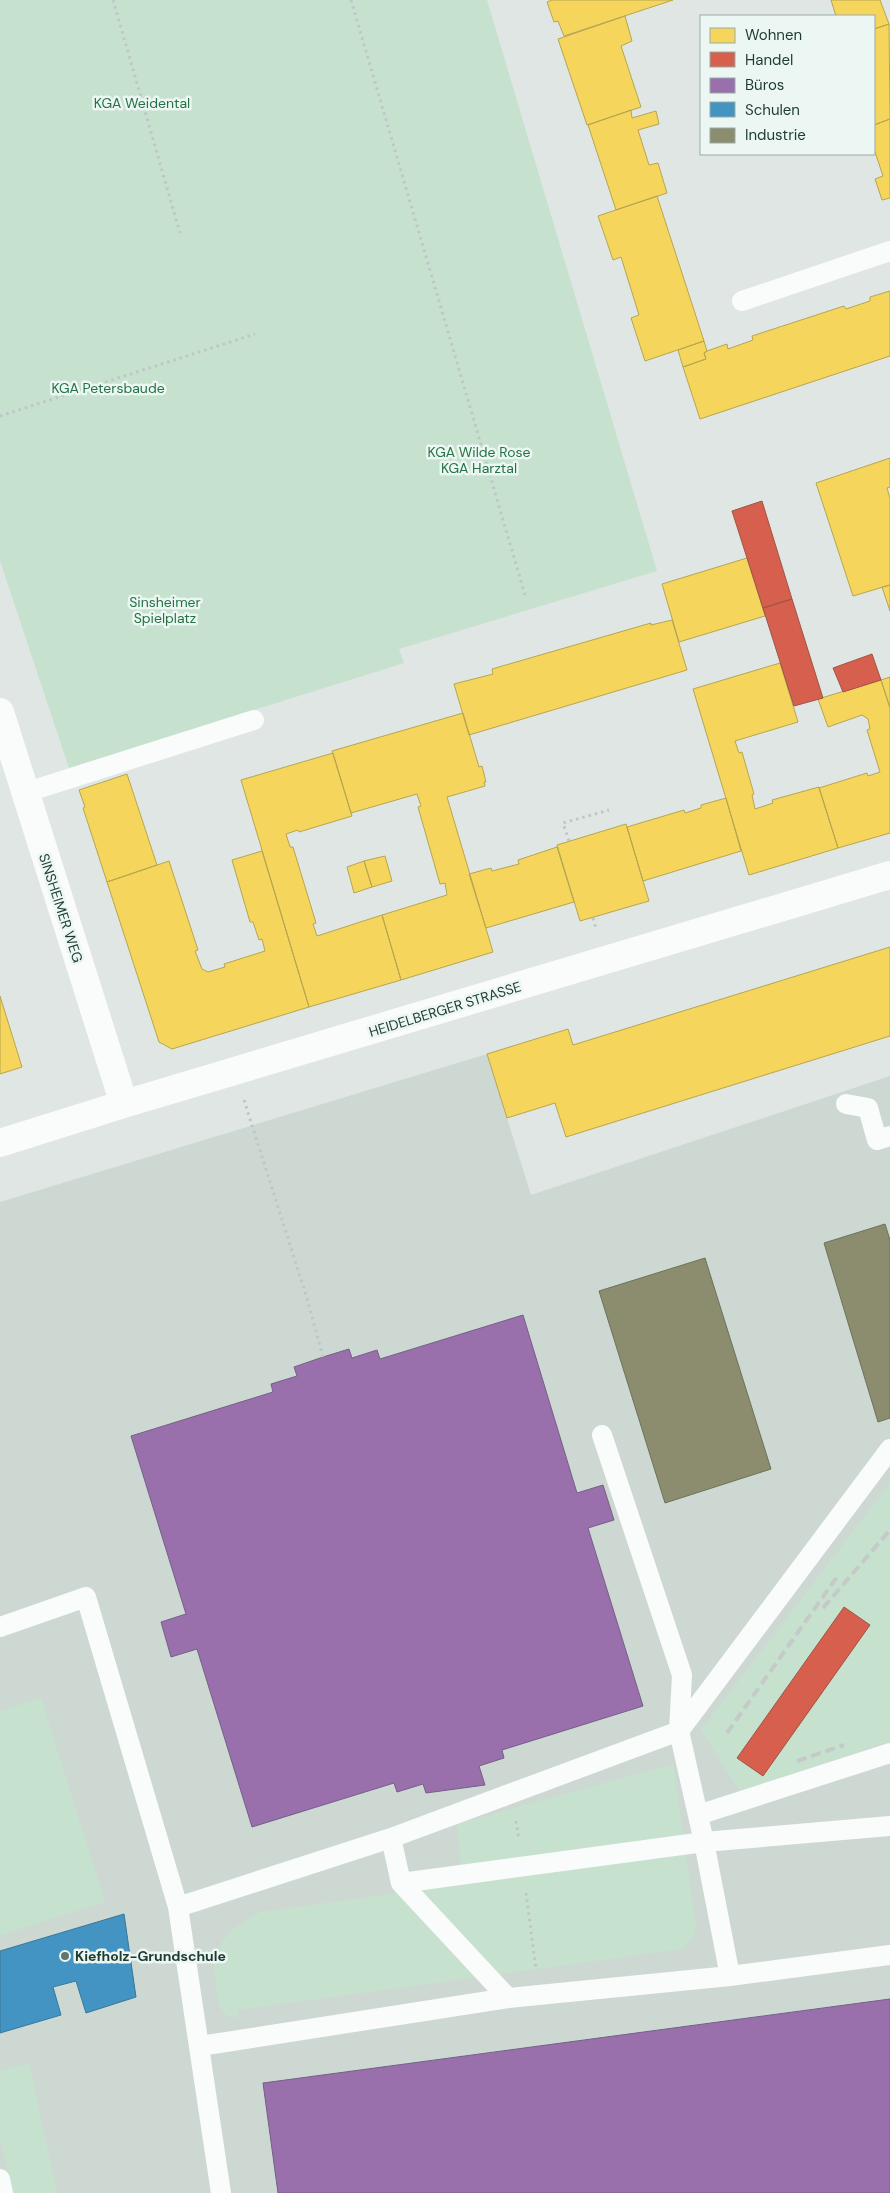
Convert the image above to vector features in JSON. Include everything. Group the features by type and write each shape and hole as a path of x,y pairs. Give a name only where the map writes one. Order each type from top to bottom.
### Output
{"street":[{"name":"SINSHEIMER WEG","path":"0,712 124,1104"},
{"name":"HEIDELBERGER STRASSE","path":"0,1144 124,1104 890,875"}],"lane":[{"path":"742,301 890,251"},
{"path":"24,792 254,720"},
{"path":"846,1104 868,1108 877,1140 890,1136"},
{"path":"602,1435 682,1675 679,1731 704,1842 730,1976"},
{"path":"178,1907 390,1838 679,1731 890,1449"},
{"path":"0,1627 86,1597 178,1907 221,2193"},
{"path":"698,1815 890,1752"},
{"path":"401,1883 704,1842 890,1826"},
{"path":"390,1838 401,1883 508,1998"},
{"path":"200,2046 508,1998 730,1976 890,1955"},
{"path":"0,2179 3,2193"}],"path":[{"path":"113,0 180,233"},
{"path":"351,0 525,594"},
{"path":"0,416 255,334"},
{"path":"569,841 563,823 609,810"},
{"path":"593,918 596,929"},
{"path":"235,1072 306,1295 323,1357"}],"shaded area":[{"path":"487,1054 531,1195 890,1076 890,2193 0,2193 0,1202"}],"green space":[{"path":"0,0 487,0 657,571 399,649 404,663 69,768 0,561"},
{"path":"890,1483 890,1741 740,1792 701,1730"},
{"path":"41,1698 105,1902 0,1935 0,1711"},
{"path":"673,1764 696,1927 694,1934 683,1949 237,2010 238,2017 228,2017 220,2006 214,1968 216,1956 219,1948 230,1933 253,1916 261,1912 463,1884 457,1824"},
{"path":"29,2063 57,2193 13,2193 0,2139 0,2071"}],"building: Wohnen":[{"path":"552,0 673,0 564,36 558,21 554,22 547,2"},
{"path":"831,0 880,0 889,24 875,29 875,15 836,15"},
{"path":"625,16 632,41 621,46 641,107 587,125 558,39"},
{"path":"889,24 890,119 875,125 875,29"},
{"path":"631,110 632,118 656,111 659,124 638,130 649,165 658,163 667,193 616,210 588,125"},
{"path":"890,119 890,198 882,200 875,179 883,176 875,152 875,125"},
{"path":"657,196 704,341 645,361 631,318 639,315 621,257 613,260 598,216"},
{"path":"890,291 890,356 700,419 683,367 706,359 704,353 707,351 727,344 728,349 753,340 752,336 844,306 846,309 870,301 870,297"},
{"path":"704,341 707,351 704,353 706,359 683,367 678,350"},
{"path":"890,458 890,487 887,488 890,498 890,585 853,596 816,483"},
{"path":"747,558 765,616 679,642 662,584"},
{"path":"890,585 890,611 882,587"},
{"path":"672,620 687,670 469,735 454,684 493,674 492,669 651,623 651,625"},
{"path":"780,663 798,722 735,741 739,753 742,752 754,794 752,795 755,809 773,803 772,800 819,787 838,848 749,875 693,689"},
{"path":"890,677 890,708 881,680"},
{"path":"881,680 890,708 890,833 838,848 819,788 867,773 868,776 880,772 867,730 870,729 868,719 862,715 828,727 818,699"},
{"path":"463,713 479,767 482,766 486,782 484,782 485,786 447,797 493,952 401,980 382,915 447,895 445,883 440,884 418,807 421,806 417,794 351,813 332,751"},
{"path":"333,753 352,816 286,834 290,847 293,847 316,923 313,924 317,936 382,915 401,980 309,1007 241,780"},
{"path":"127,774 157,865 107,882 79,790"},
{"path":"726,798 741,851 643,881 627,827 684,810 685,813 701,808 701,805"},
{"path":"626,824 649,901 580,921 557,845"},
{"path":"557,847 574,902 486,928 469,874 491,868 492,871 519,864 518,860"},
{"path":"262,851 309,1007 172,1049 159,1042 107,882 169,861 198,950 195,951 202,969 208,972 225,967 224,964 265,951 262,939 259,940 253,922 250,922 232,860"},
{"path":"385,856 392,881 372,887 364,861"},
{"path":"364,861 372,887 354,893 347,867"},
{"path":"890,947 890,1036 566,1137 555,1103 507,1118 487,1054 568,1029 573,1045"},
{"path":"0,996 22,1067 0,1074"}],"building: Handel":[{"path":"762,501 792,599 763,608 732,511"},
{"path":"792,599 823,698 794,706 763,608"},
{"path":"872,654 881,680 843,692 833,668"},
{"path":"844,1607 870,1625 763,1776 737,1758"}],"building: Büros":[{"path":"523,1315 577,1493 603,1485 614,1520 588,1528 643,1706 502,1750 504,1758 479,1766 485,1785 426,1793 423,1784 397,1792 394,1783 252,1827 197,1649 171,1657 161,1622 186,1614 131,1436 273,1392 271,1384 297,1376 294,1367 323,1357 349,1349 352,1358 377,1350 380,1359"},
{"path":"890,1999 890,2193 278,2193 263,2083"}],"building: Schulen":[{"path":"124,1914 136,1997 86,2013 76,1981 53,1987 61,2015 0,2033 0,1951"}],"building: Industrie":[{"path":"885,1224 890,1240 890,1418 878,1422 824,1243"},
{"path":"705,1258 771,1469 665,1503 599,1291"}],"railway":[{"path":"823,1608 890,1530"},
{"path":"727,1733 839,1574"},
{"path":"797,1761 844,1745"}],"place":[{"name":"Kiefholz-Grundschule","path":"65,1956"}],"park label":[{"name":"KGA Weidental","path":"142,103"},
{"name":"KGA Petersbaude","path":"108,388"},
{"name":"KGA Wilde Rose KGA Harztal","path":"479,460"},
{"name":"Sinsheimer Spielplatz","path":"165,610"}]}
